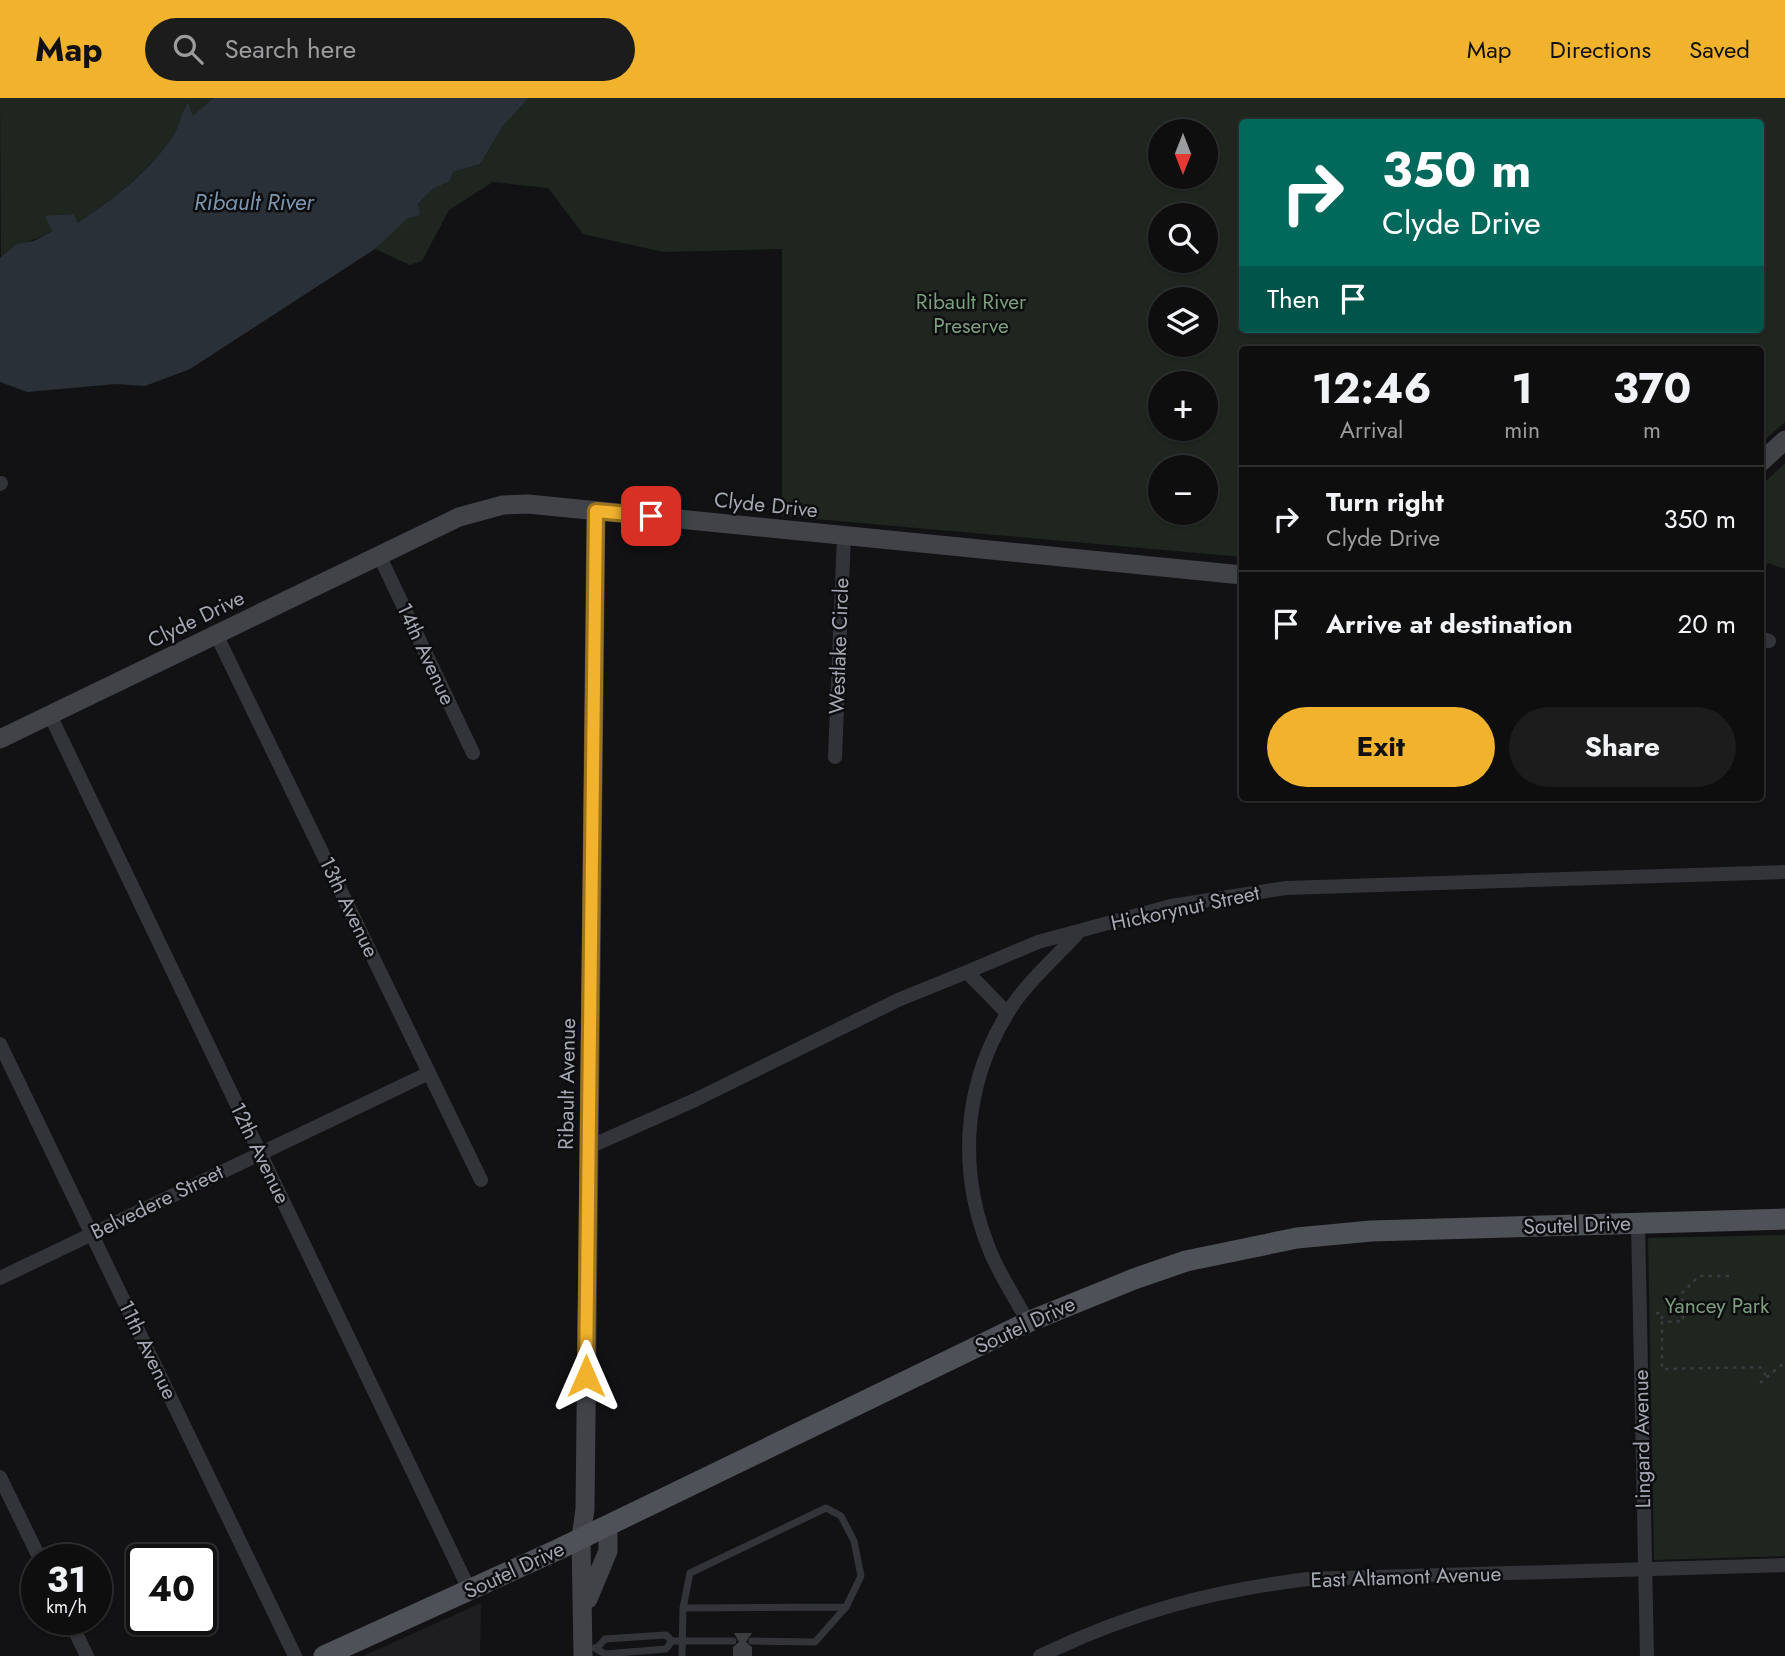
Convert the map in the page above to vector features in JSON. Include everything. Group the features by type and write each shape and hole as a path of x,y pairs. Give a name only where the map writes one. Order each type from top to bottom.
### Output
{"main road":[{"name":"Soutel Drive","path":"324,1656 608,1526 1028,1322 1121,1283 1186,1261 1297,1238 1371,1231 1785,1219"}],"street":[{"path":"1764,459 1785,440"},
{"name":"Clyde Drive","path":"0,739 459,517 493,507 528,504 1239,575"},
{"name":"Ribault Avenue","path":"588,1651 583,1610 581,1538 585,1509 596,511"},
{"name":"Westlake Circle","path":"835,757 844,535"},
{"name":"14th Avenue","path":"379,555 473,753"},
{"name":"13th Avenue","path":"216,634 481,1180"},
{"name":"12th Avenue","path":"50,715 470,1591"},
{"name":"Hickorynut Street","path":"589,1147 695,1100 898,1000 1038,942 1171,906 1286,888 1785,872"},
{"path":"1028,1322 990,1254 970,1178 967,1134 973,1097 984,1060 1007,1013 1078,933"},
{"path":"967,972 1007,1013"},
{"name":"11th Avenue","path":"0,1044 295,1656"},
{"name":"Belvedere Street","path":"0,1278 429,1073"},
{"name":"Lingard Avenue","path":"1638,1223 1647,1656"},
{"path":"0,1477 33,1544"},
{"path":"583,1610 608,1551 608,1526"},
{"name":"East Altamont Avenue","path":"1040,1656 1090,1632 1140,1613 1245,1587 1308,1579 1785,1565"},
{"path":"77,1635 87,1656"}],"lane":[{"path":"682,1656 683,1608 690,1573 826,1508 841,1516 854,1541 861,1576 846,1606 815,1642 752,1641"},
{"path":"683,1608 846,1606"},
{"path":"588,1651 605,1639 666,1635 672,1641 733,1641"},
{"path":"588,1651 605,1654 666,1649 672,1641"}],"path":[{"path":"1729,1276 1699,1276 1682,1293 1683,1321 1662,1322 1662,1369 1760,1367 1768,1377"},
{"path":"1760,1383 1785,1362"}],"shaded area":[{"path":"481,1603 480,1656 363,1656"}],"green space":[{"path":"0,98 213,98 193,117 188,104 177,131 165,147 143,172 105,204 78,223 46,217 52,231 19,246 1,258"},
{"name":"Ribault River Preserve","path":"529,98 1785,98 1785,422 1764,440 1764,346 1239,346 1239,557 782,516 782,249 663,252 583,234 548,188 493,182 449,210 422,261 410,265 375,249 433,189 450,181 453,172 480,164 503,126"},
{"path":"1785,463 1785,569 1768,563 1764,567 1764,483"},
{"name":"Yancey Park","path":"1785,1235 1785,1556 1654,1560 1648,1238"}],"water":[{"name":"Ribault River","path":"213,98 529,98 503,126 480,164 453,172 450,181 433,189 418,204 420,215 408,218 375,249 190,369 145,386 116,384 27,392 0,382 0,258 17,244 34,241 52,231 45,216 73,214 78,223 105,204 155,160 177,130 188,103 193,116"}],"building":[{"path":"734,1633 752,1633 746,1642 752,1647 752,1656 733,1656 733,1647 739,1642"}],"route":[{"path":"586,1376 596,511 651,516"}]}
